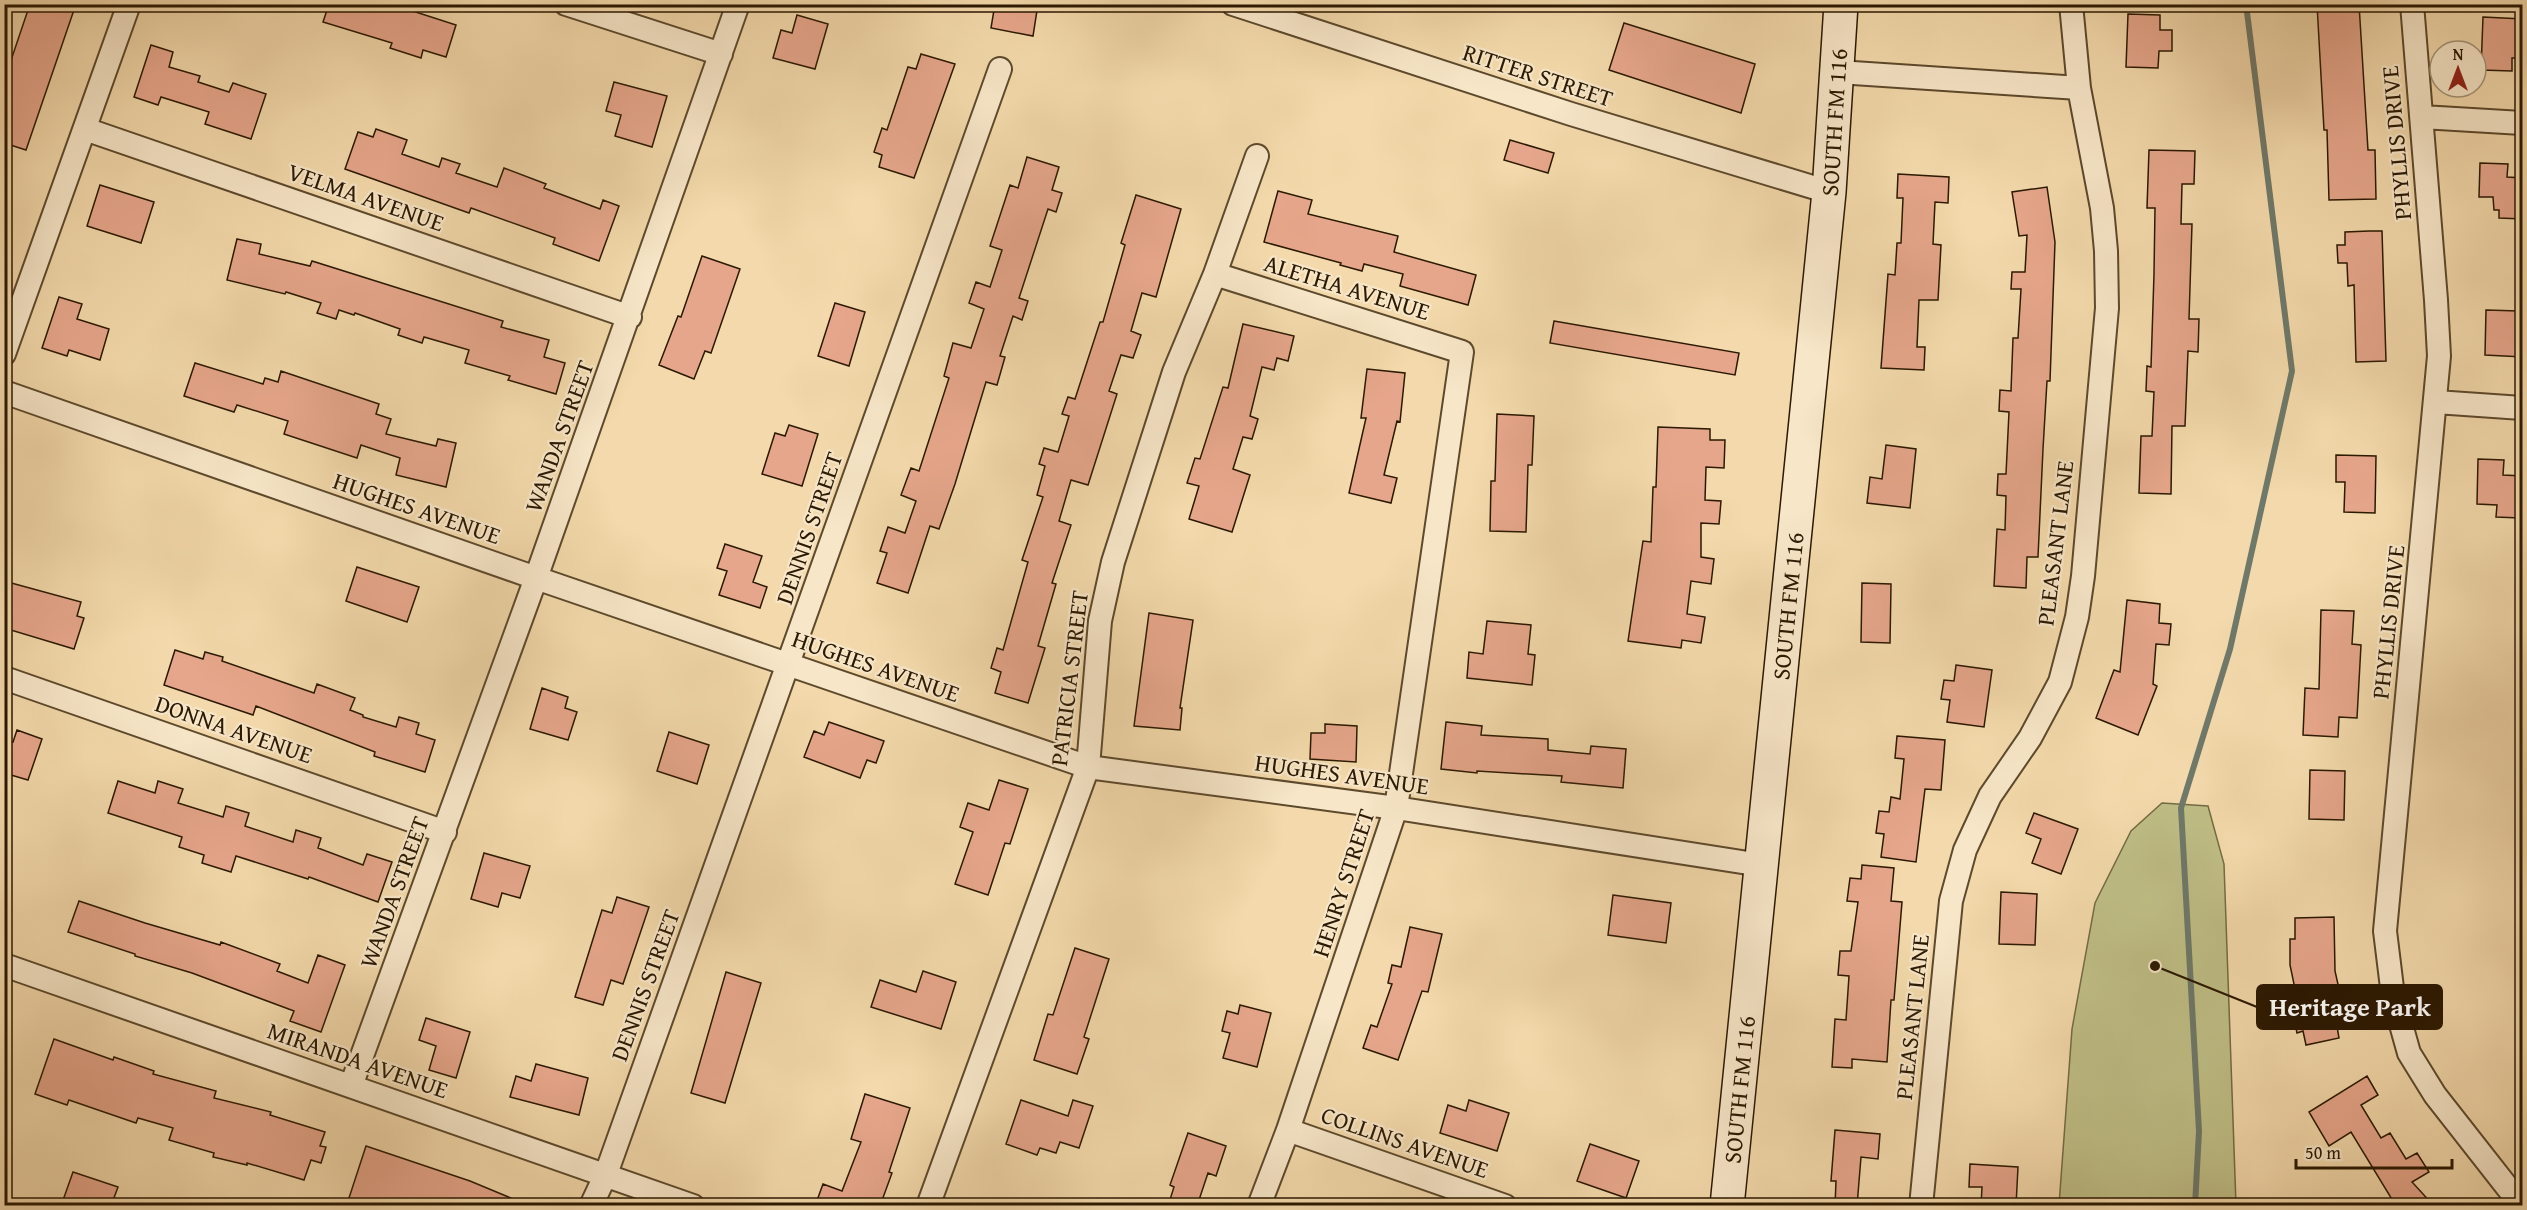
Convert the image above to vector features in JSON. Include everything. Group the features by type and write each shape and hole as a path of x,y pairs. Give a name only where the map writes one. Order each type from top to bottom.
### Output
{"main road":[{"name":"SOUTH FM 116","path":"1726,1206 1828,192 1841,4"}],"street":[{"path":"4,354 129,4"},
{"path":"566,4 721,54"},
{"name":"WANDA STREET","path":"351,1086 630,317 738,4"},
{"name":"RITTER STREET","path":"1233,4 1571,114 1828,192"},
{"name":"PLEASANT LANE","path":"1921,1206 1951,901 1965,850 1990,796 2030,738 2060,682 2077,617 2083,576 2107,297 2102,208 2079,88 2071,4"},
{"name":"PHYLLIS DRIVE","path":"2412,4 2439,356 2385,931 2392,996 2409,1053 2435,1095 2522,1206"},
{"name":"DENNIS STREET","path":"591,1206 606,1174 1000,69"},
{"path":"1838,72 2079,88"},
{"path":"2422,117 2523,123"},
{"name":"VELMA AVENUE","path":"85,129 630,317"},
{"name":"PATRICIA STREET","path":"928,1206 1088,767 1100,621 1113,562 1174,372 1215,274 1257,156"},
{"name":"ALETHA AVENUE","path":"1215,274 1462,352"},
{"name":"HENRY STREET","path":"1259,1206 1288,1130 1396,808 1462,352"},
{"name":"HUGHES AVENUE","path":"4,392 536,579 1088,767 1396,808 1761,865"},
{"path":"2436,402 2523,408"},
{"name":"DONNA AVENUE","path":"4,678 445,832"},
{"name":"MIRANDA AVENUE","path":"4,965 693,1206"},
{"name":"COLLINS AVENUE","path":"1288,1130 1505,1206"}],"shaded area":[{"path":"2162,803 2208,806 2224,864 2236,1205 2059,1205 2072,1029 2095,903 2131,831"}],"building":[{"path":"30,4 76,4 26,150 4,143 4,81"},
{"path":"329,4 391,4 456,25 446,57 423,50 421,58 390,48 392,43 323,22"},
{"path":"995,4 1038,4 1033,36 991,28"},
{"path":"2317,4 2359,4 2368,150 2375,150 2376,199 2329,200 2327,130 2324,130"},
{"path":"2128,14 2160,15 2160,30 2172,30 2172,51 2159,51 2158,68 2126,67"},
{"path":"797,15 828,24 815,69 773,58 781,30 792,33"},
{"path":"2483,17 2523,19 2523,58 2512,58 2512,71 2488,70 2488,39 2482,39"},
{"path":"1624,23 1755,64 1741,113 1609,70"},
{"path":"151,45 173,52 169,67 200,76 198,82 229,92 233,83 266,94 251,139 205,124 209,112 161,97 158,105 134,97"},
{"path":"921,54 955,64 914,178 879,167 882,155 874,152 882,128 887,130 908,67 916,69"},
{"path":"614,82 667,96 652,147 615,136 621,115 606,111"},
{"path":"376,129 407,140 402,154 439,167 442,158 460,164 456,173 497,187 504,168 546,184 544,188 600,209 603,200 619,206 599,261 553,244 555,238 471,208 469,213 345,169 358,132 373,137"},
{"path":"1510,140 1554,153 1548,173 1504,160"},
{"path":"2149,150 2195,151 2194,184 2182,184 2181,224 2192,224 2189,319 2199,319 2198,352 2188,351 2185,426 2172,426 2171,494 2139,493 2141,436 2152,436 2154,392 2146,391 2147,366 2151,367 2155,208 2147,208"},
{"path":"1027,157 1059,167 1052,190 1062,193 1056,212 1048,209 1019,298 1028,301 1022,320 1013,316 1000,356 1005,357 997,385 986,382 939,529 930,526 908,593 877,583 887,553 880,551 888,527 905,533 916,501 901,495 911,468 919,471 949,378 944,376 953,343 971,348 984,309 969,303 976,282 990,287 1002,250 990,246 1010,185 1018,188"},
{"path":"2480,163 2508,164 2507,177 2523,178 2523,219 2499,218 2499,210 2494,210 2493,197 2479,197"},
{"path":"1898,174 1949,177 1948,203 1935,202 1933,244 1941,245 1938,300 1919,300 1917,347 1925,347 1924,370 1881,368 1888,274 1895,275 1897,243 1901,243 1903,198 1897,198"},
{"path":"100,185 154,202 141,243 87,226"},
{"path":"2047,187 2055,242 2050,381 2047,381 2038,557 2027,557 2026,588 1994,586 1997,529 2005,530 2006,496 1997,495 1998,474 2006,474 2009,412 1999,411 2000,390 2011,391 2013,338 2018,338 2021,289 2011,289 2012,272 2025,272 2027,235 2019,236 2012,192"},
{"path":"1278,191 1312,200 1308,214 1398,236 1394,252 1476,275 1468,305 1400,286 1403,274 1364,264 1362,271 1264,242"},
{"path":"1136,195 1181,209 1156,297 1142,293 1131,331 1141,335 1133,358 1121,355 1109,391 1117,394 1088,485 1071,480 1059,521 1071,525 1052,583 1056,584 1038,646 1045,648 1028,703 995,693 1001,672 991,668 997,648 1003,650 1028,562 1022,560 1043,497 1037,495 1045,466 1039,464 1044,448 1058,452 1069,416 1062,414 1068,397 1075,399 1100,322 1103,322 1125,245 1121,243"},
{"path":"2382,231 2386,361 2356,362 2354,285 2348,286 2347,263 2338,263 2337,245 2345,245 2345,232"},
{"path":"237,239 261,244 259,254 310,266 312,261 503,321 501,327 549,340 544,357 565,363 556,394 508,380 510,376 465,363 469,350 424,337 422,343 398,335 400,329 355,313 354,315 339,310 336,319 317,313 321,303 286,292 285,294 227,280"},
{"path":"702,256 740,269 711,353 705,351 694,379 659,365 678,316 681,317"},
{"path":"59,297 82,304 77,319 109,329 100,360 69,350 67,356 42,348"},
{"path":"835,303 865,312 849,366 818,356"},
{"path":"2486,310 2519,311 2519,324 2523,324 2523,357 2485,355"},
{"path":"1554,321 1739,353 1735,375 1550,343"},
{"path":"1243,324 1294,336 1288,361 1277,358 1274,370 1262,367 1250,416 1258,419 1252,439 1243,437 1233,469 1250,475 1232,532 1189,519 1199,486 1187,483 1195,458 1200,459 1223,387 1228,388"},
{"path":"195,363 263,384 265,378 278,382 281,371 379,404 376,414 391,419 386,434 436,446 438,439 456,443 446,487 396,475 400,458 361,445 357,458 284,434 288,421 237,405 234,412 184,396"},
{"path":"1367,369 1405,373 1400,422 1397,421 1384,475 1397,478 1391,503 1349,493 1366,418 1361,418"},
{"path":"1497,414 1534,416 1532,465 1528,465 1526,532 1490,531 1491,481 1495,481"},
{"path":"789,425 818,434 802,486 762,474 775,433 785,436"},
{"path":"1658,427 1710,429 1710,440 1725,440 1724,468 1706,467 1705,500 1721,501 1719,524 1701,523 1701,557 1714,559 1711,584 1691,581 1687,614 1705,617 1701,643 1682,640 1681,648 1628,641 1643,541 1651,542"},
{"path":"1886,445 1916,449 1910,508 1867,503 1870,477 1882,479"},
{"path":"2336,455 2376,456 2375,513 2344,512 2345,482 2336,482"},
{"path":"2478,459 2504,460 2503,475 2523,476 2523,508 2520,508 2520,518 2496,517 2497,505 2477,504"},
{"path":"725,544 762,556 753,582 767,587 760,608 719,595 727,571 717,568"},
{"path":"357,567 419,587 407,622 346,601"},
{"path":"4,581 81,602 77,616 84,618 74,649 4,628"},
{"path":"1862,583 1891,584 1890,643 1861,642"},
{"path":"2127,600 2160,604 2159,623 2171,624 2169,645 2156,644 2153,684 2157,686 2138,735 2096,718 2114,670 2120,672"},
{"path":"2321,610 2354,611 2352,644 2361,645 2357,718 2339,717 2338,737 2303,735 2305,688 2319,689"},
{"path":"1149,613 1193,620 1180,708 1182,708 1180,730 1134,726"},
{"path":"1487,621 1531,625 1528,654 1535,655 1532,685 1467,678 1469,652 1483,654"},
{"path":"175,650 203,659 205,652 223,657 222,661 314,693 317,684 355,698 350,710 363,717 396,727 399,717 419,723 416,734 435,740 425,772 374,756 375,752 256,706 253,715 164,685"},
{"path":"1956,665 1992,670 1984,727 1947,722 1950,700 1941,699 1944,680 1954,681"},
{"path":"542,688 568,697 565,708 577,712 568,740 530,729"},
{"path":"829,722 884,741 876,763 867,760 860,778 804,757 814,731 824,735"},
{"path":"1446,722 1482,726 1481,735 1548,739 1548,750 1590,754 1591,746 1626,749 1623,788 1561,782 1562,776 1477,771 1477,773 1441,769"},
{"path":"1325,724 1357,726 1356,762 1310,759 1311,733 1325,733"},
{"path":"17,730 42,739 28,780 4,773 4,739 13,742"},
{"path":"669,732 709,745 697,784 657,771"},
{"path":"1897,736 1945,740 1941,790 1925,789 1916,862 1881,857 1884,834 1876,833 1879,811 1889,812 1891,797 1900,799 1904,759 1895,758"},
{"path":"2310,770 2345,771 2344,820 2309,819"},
{"path":"999,780 1028,789 1010,844 1005,843 988,895 955,884 973,832 960,827 968,803 989,810"},
{"path":"118,781 155,793 158,781 183,789 178,803 223,817 226,806 249,813 245,826 293,842 296,830 321,838 318,848 363,865 367,854 392,862 378,902 309,877 308,879 236,856 231,872 202,863 204,855 179,847 182,837 108,813"},
{"path":"2034,813 2078,829 2061,874 2032,863 2041,839 2026,833"},
{"path":"484,853 530,866 520,898 502,893 498,907 471,899"},
{"path":"1862,865 1894,868 1891,901 1902,902 1894,1000 1891,1000 1887,1062 1852,1059 1852,1068 1832,1067 1835,1019 1846,1020 1849,976 1838,975 1840,951 1851,951 1858,902 1847,901 1850,878 1861,879"},
{"path":"2001,892 2037,894 2035,945 1999,944"},
{"path":"1613,895 1671,903 1666,943 1608,935"},
{"path":"617,897 649,907 623,984 611,980 603,1005 575,997 602,910 612,913"},
{"path":"79,901 220,945 221,942 280,964 277,971 308,983 318,955 345,965 321,1032 290,1021 294,1011 192,973 68,932"},
{"path":"2334,917 2335,971 2343,1007 2334,1009 2339,1038 2306,1045 2303,1031 2297,1033 2292,1010 2299,1008 2290,965 2290,939 2295,939 2295,918"},
{"path":"1410,927 1442,934 1428,992 1422,991 1398,1060 1363,1048 1371,1025 1377,1027 1392,984 1388,983 1392,965 1401,967"},
{"path":"1075,948 1109,959 1084,1037 1089,1039 1077,1074 1034,1060 1048,1014 1053,1015"},
{"path":"923,971 956,982 941,1029 871,1007 880,980 916,992"},
{"path":"726,972 761,983 725,1103 691,1093"},
{"path":"1240,1005 1271,1013 1257,1067 1223,1058 1230,1033 1222,1031 1227,1011 1238,1014"},
{"path":"426,1018 470,1032 456,1078 429,1070 436,1046 419,1040"},
{"path":"54,1039 113,1060 114,1057 154,1071 153,1074 216,1091 214,1098 271,1112 270,1115 325,1132 320,1146 326,1147 321,1163 311,1160 304,1180 247,1163 247,1165 213,1157 214,1153 169,1140 173,1128 138,1118 136,1123 69,1100 67,1105 35,1094"},
{"path":"536,1064 588,1078 579,1115 510,1097 516,1076 531,1081"},
{"path":"2367,1076 2378,1095 2361,1105 2381,1138 2390,1133 2406,1159 2417,1153 2429,1172 2412,1182 2434,1206 2396,1206 2351,1132 2329,1146 2309,1112"},
{"path":"865,1094 910,1108 889,1172 892,1173 880,1206 815,1206 823,1184 842,1191 861,1142 851,1139"},
{"path":"1021,1100 1068,1116 1073,1100 1093,1106 1079,1148 1060,1142 1056,1153 1040,1148 1037,1155 1006,1144"},
{"path":"1469,1100 1509,1113 1497,1151 1440,1133 1448,1105 1466,1111"},
{"path":"1835,1130 1880,1134 1878,1159 1861,1157 1857,1206 1835,1206 1836,1181 1831,1181"},
{"path":"1188,1133 1226,1146 1216,1176 1208,1173 1197,1206 1168,1206 1174,1187 1170,1185"},
{"path":"1590,1144 1639,1161 1626,1198 1577,1181"},
{"path":"366,1146 470,1181 530,1206 363,1206 348,1201"},
{"path":"1970,1164 2018,1167 2016,1206 1981,1206 1982,1187 1969,1187"},
{"path":"73,1172 118,1187 111,1206 61,1206"}],"waterway":[{"path":"2195,1206 2199,1131 2181,808 2230,649 2292,371 2246,4"}],"place":[{"name":"Heritage Park","path":"2155,966"}]}
